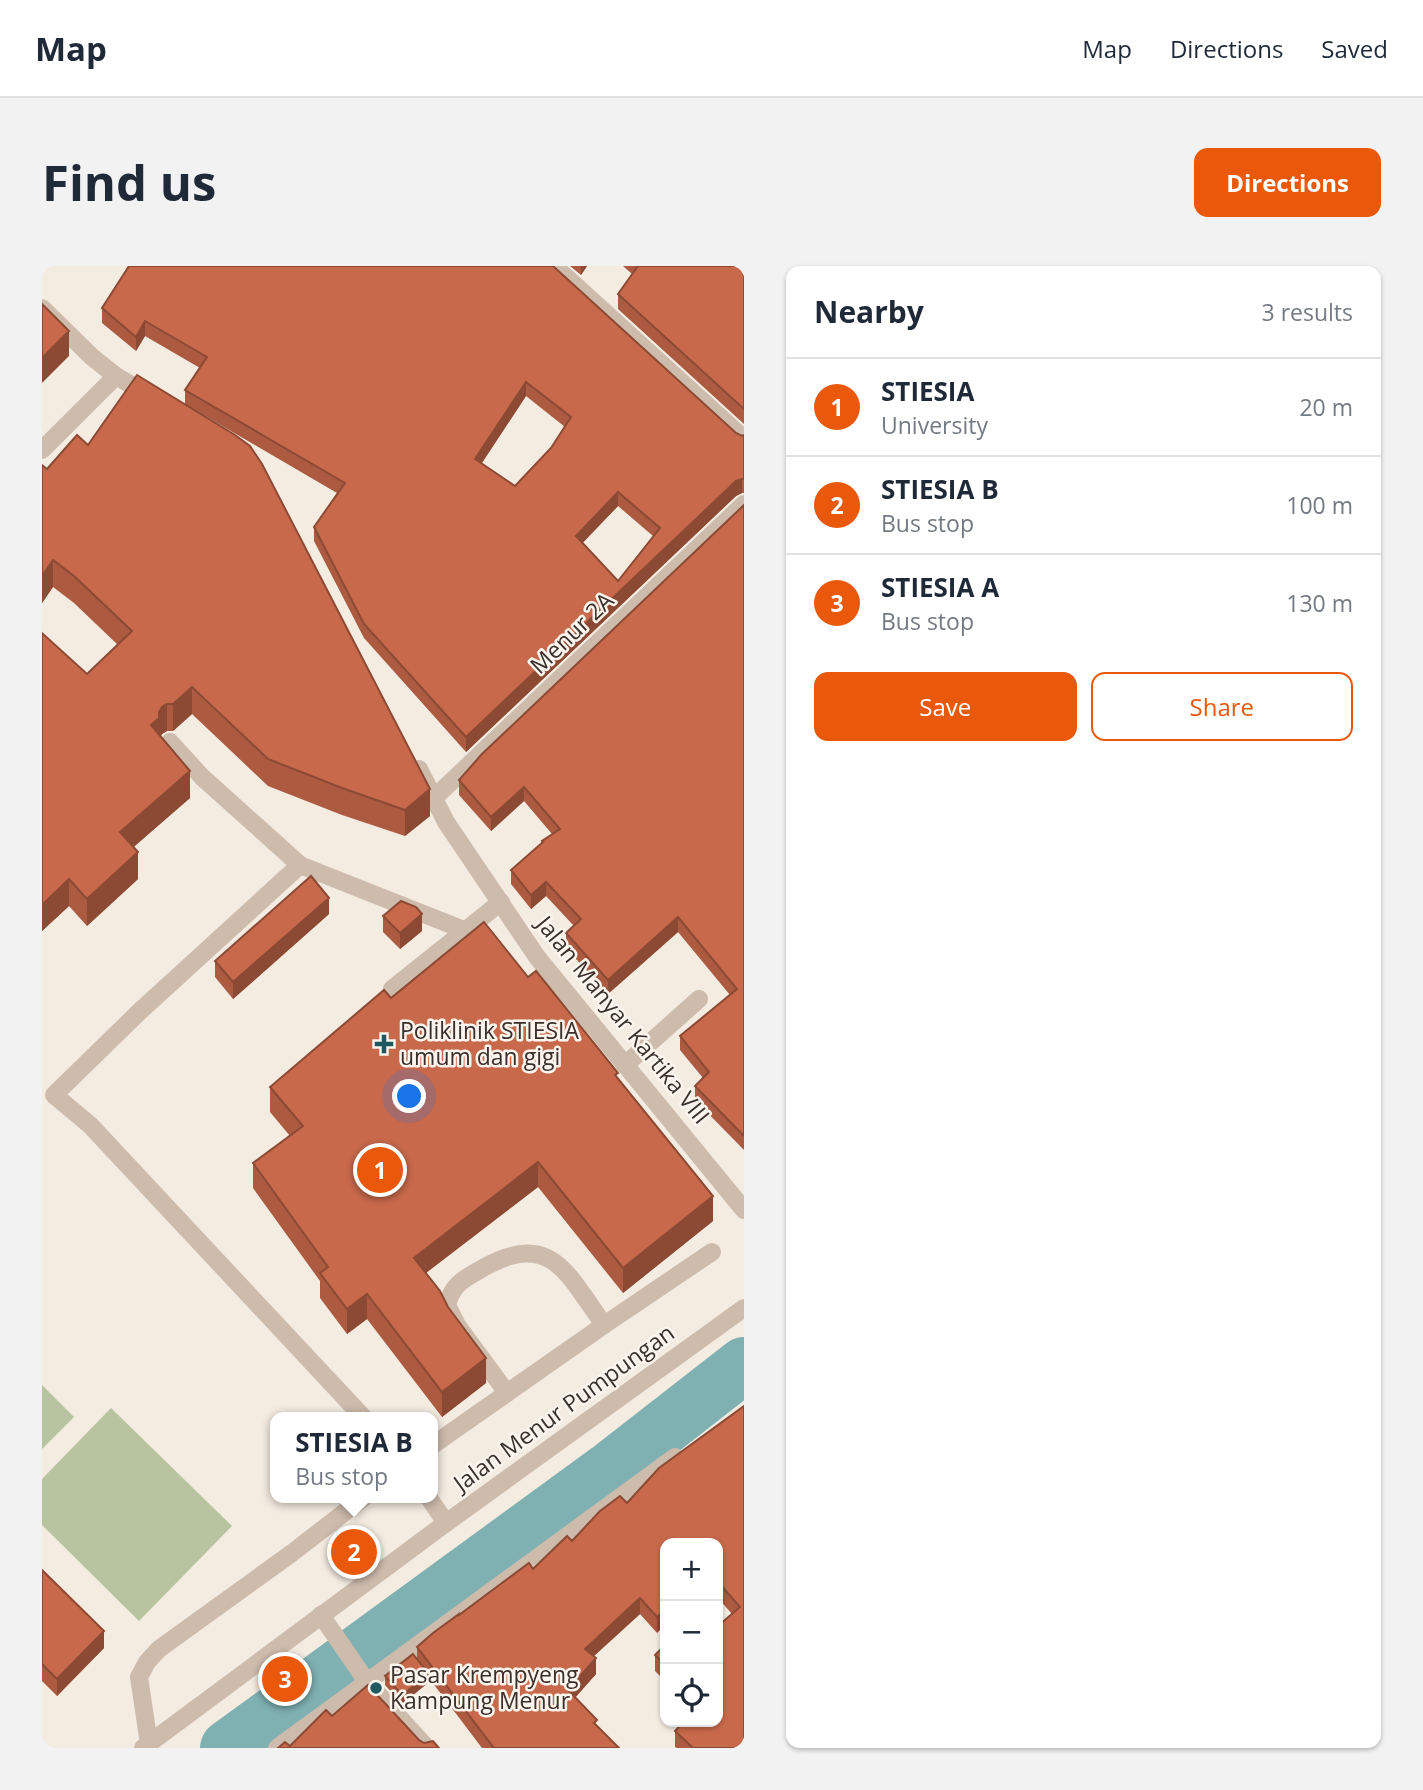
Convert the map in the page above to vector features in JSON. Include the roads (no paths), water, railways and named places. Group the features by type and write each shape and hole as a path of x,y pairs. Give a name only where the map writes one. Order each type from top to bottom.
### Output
{"street":[{"path":"554,266 744,439"},
{"path":"42,308 92,357 116,376 162,404"},
{"path":"42,450 116,376"},
{"name":"Menur 2A","path":"434,798 744,504"},
{"path":"170,742 202,778 300,865 464,930"},
{"name":"Jalan Manyar Kartika VIII","path":"410,751 446,822 537,957 744,1210"},
{"path":"300,865 48,1091 90,1125 358,1412"},
{"path":"392,989 501,902"},
{"path":"625,1065 699,999"},
{"path":"507,1393 457,1325 447,1305 451,1291 467,1277 497,1260 526,1252 543,1255 561,1265 604,1325"},
{"path":"438,1441 712,1252"},
{"name":"Jalan Menur Pumpungan","path":"146,1746 446,1523 744,1308"},
{"path":"277,1748 365,1678 694,1444"},
{"path":"146,1746 139,1677 147,1662 159,1649 357,1503"},
{"path":"432,1503 446,1523"},
{"path":"321,1615 365,1678 427,1748"}],"waterway":[{"path":"228,1748 608,1471 744,1365"}],"place":[{"name":"Poliklinik STIESIA umum dan gigi","path":"384,1044"},
{"name":"STIESIA","path":"380,1170"},
{"name":"STIESIA B","path":"354,1552"},
{"name":"STIESIA A","path":"285,1679"},
{"name":"Pasar Krempyeng Kampung Menur","path":"376,1688"}]}
